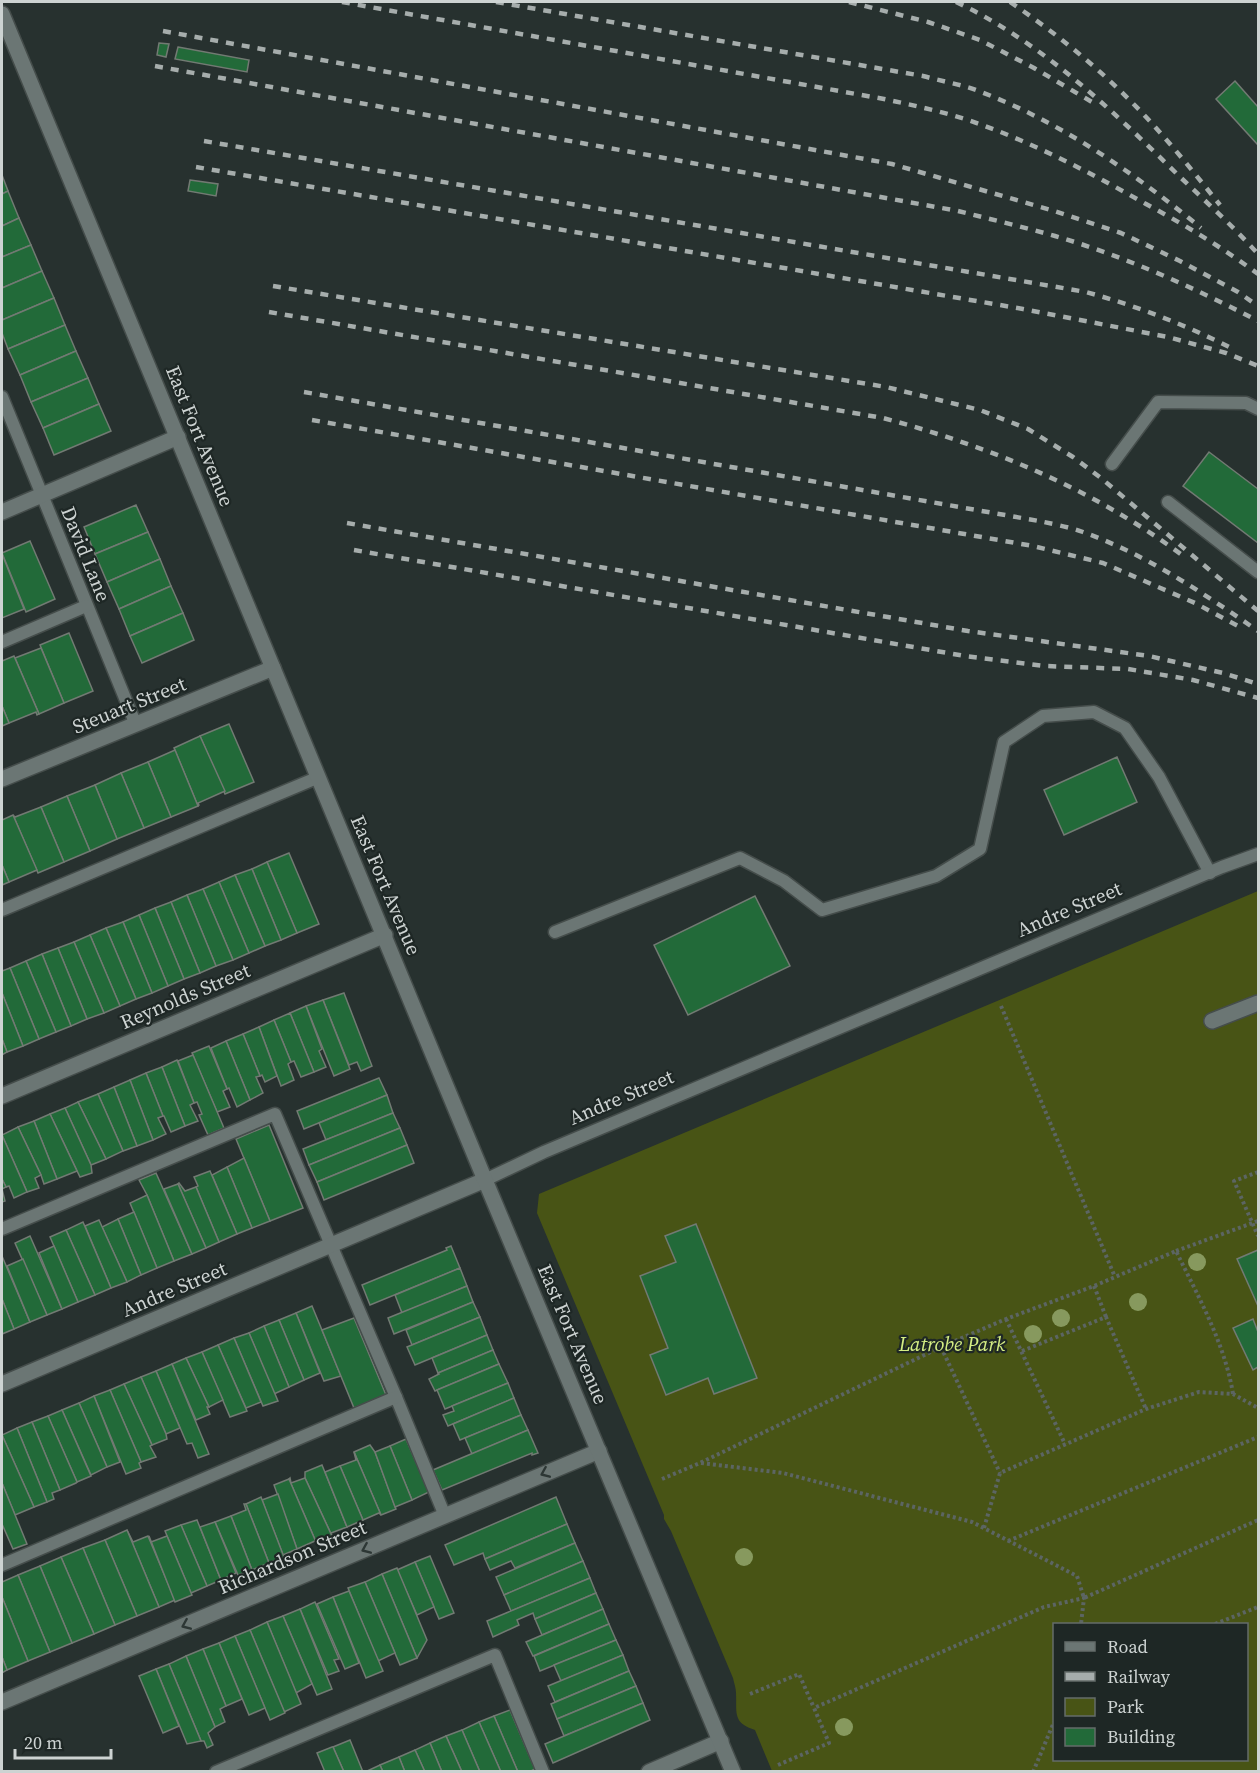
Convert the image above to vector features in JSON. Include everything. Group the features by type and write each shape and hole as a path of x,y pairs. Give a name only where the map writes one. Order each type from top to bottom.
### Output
{"street":[{"name":"East Fort Avenue","path":"2,14 733,1772"},
{"path":"2,512 178,437"},
{"name":"Steuart Street","path":"2,779 273,668"},
{"name":"Reynolds Street","path":"2,1096 385,935"},
{"path":"1212,1021 1258,1003"},
{"name":"Andre Street","path":"2,1384 485,1180"},
{"name":"Richardson Street","path":"2,1702 599,1451"},
{"path":"649,1772 721,1742"}],"lane":[{"name":"David Lane","path":"2,397 136,725"},
{"path":"1112,464 1158,402 1246,403 1258,410"},
{"path":"1168,502 1258,573"},
{"path":"2,642 86,606"},
{"path":"555,932 740,858 784,881 822,910 936,876 980,849 1004,742 1043,716 1063,714 1094,712 1125,728 1159,777 1210,873"},
{"path":"2,910 319,777"},
{"name":"Andre Street","path":"485,1180 555,1148 1258,854"},
{"path":"2,1229 275,1114 445,1515"},
{"path":"2,1565 396,1397"},
{"path":"216,1772 495,1655 543,1772"}],"path":[{"path":"1001,1006 1115,1277"},
{"path":"1258,1172 1234,1181 1258,1236"},
{"path":"662,1479 1006,1318 1258,1221"},
{"path":"1176,1251 1222,1351 1233,1394"},
{"path":"1094,1286 1146,1409"},
{"path":"1022,1351 1106,1317"},
{"path":"1006,1318 1065,1444"},
{"path":"941,1347 1000,1473 984,1528"},
{"path":"1000,1473 1146,1409 1199,1392 1233,1394 1258,1408"},
{"path":"1008,1540 1258,1437"},
{"path":"700,1462 783,1473 972,1522 1077,1576 1084,1598 1081,1623"},
{"path":"814,1708 1044,1607 1084,1598 1258,1521"},
{"path":"1218,1623 1258,1607"},
{"path":"750,1694 799,1674 830,1743 778,1765"},
{"path":"1034,1772 1053,1724"}],"green space":[{"name":"Latrobe Park","path":"1258,891 1258,1771 772,1771 755,1730 742,1724 737,1716 733,1678 664,1519 537,1213 539,1194"}],"building":[{"path":"159,43 169,44 166,57 157,55"},
{"path":"178,47 249,60 247,72 175,59"},
{"path":"1235,81 1258,107 1258,145 1216,99"},
{"path":"2,175 8,191 2,194"},
{"path":"190,180 218,184 216,196 188,191"},
{"path":"8,191 19,218 2,226 2,194"},
{"path":"19,218 31,245 2,257 2,226"},
{"path":"31,245 42,271 2,288 2,257"},
{"path":"42,271 54,298 2,320 2,288"},
{"path":"54,298 65,325 8,349 2,333 2,320"},
{"path":"65,325 76,351 20,375 8,349"},
{"path":"76,351 88,378 31,402 20,375"},
{"path":"88,378 99,404 43,428 31,402"},
{"path":"99,404 111,431 54,455 43,428"},
{"path":"1209,452 1258,489 1258,543 1183,486"},
{"path":"136,505 148,532 95,554 84,527"},
{"path":"148,532 160,559 107,582 95,554"},
{"path":"30,541 55,599 26,612 2,553"},
{"path":"2,554 24,609 2,618"},
{"path":"160,559 171,586 119,609 107,582"},
{"path":"171,586 183,613 130,636 119,609"},
{"path":"183,613 194,640 142,663 130,636"},
{"path":"69,633 93,691 64,703 40,645"},
{"path":"41,648 64,703 39,714 15,658"},
{"path":"14,656 39,714 37,715 36,712 9,723 2,706 2,661"},
{"path":"2,706 9,723 2,726"},
{"path":"229,724 254,782 225,794 200,736"},
{"path":"200,736 225,791 198,803 198,806 174,748"},
{"path":"175,750 198,806 171,817 148,762"},
{"path":"1117,757 1137,802 1064,835 1044,790"},
{"path":"148,762 171,817 144,828 121,773"},
{"path":"121,773 144,828 117,839 95,785"},
{"path":"95,785 117,839 90,851 67,796"},
{"path":"67,796 90,851 64,862 41,807"},
{"path":"41,807 64,862 38,873 13,815 15,817"},
{"path":"13,815 37,870 9,882 2,865 2,820"},
{"path":"289,853 319,924 297,933 267,862"},
{"path":"267,862 297,933 281,940 252,869"},
{"path":"2,865 9,882 2,885"},
{"path":"252,869 281,940 265,946 235,875"},
{"path":"235,875 265,946 249,953 219,882"},
{"path":"219,882 249,953 233,960 203,889"},
{"path":"203,889 233,960 216,966 187,895"},
{"path":"187,895 216,966 200,973 171,902"},
{"path":"755,896 790,966 688,1015 654,945"},
{"path":"171,902 200,973 184,979 155,908"},
{"path":"155,908 184,979 168,986 139,915"},
{"path":"139,915 168,986 152,993 123,922"},
{"path":"123,922 152,993 136,999 106,928"},
{"path":"106,928 136,999 120,1006 90,935"},
{"path":"90,935 120,1006 104,1013 74,942"},
{"path":"74,942 104,1013 87,1019 58,948"},
{"path":"58,948 87,1019 71,1026 42,954"},
{"path":"42,954 71,1026 56,1032 26,961"},
{"path":"26,961 56,1032 39,1039 10,968"},
{"path":"10,968 39,1039 23,1046 2,993 2,971"},
{"path":"2,993 23,1046 7,1052 2,1039"},
{"path":"344,993 372,1066 361,1071 357,1062 349,1065 323,1000"},
{"path":"323,1000 350,1069 334,1076 306,1006"},
{"path":"306,1006 322,1049 319,1051 326,1067 314,1072 290,1013"},
{"path":"290,1013 314,1072 301,1077 294,1061 291,1062 274,1020"},
{"path":"274,1020 291,1062 288,1064 294,1080 281,1086 259,1027"},
{"path":"259,1027 277,1076 265,1082 262,1075 260,1076 243,1034"},
{"path":"243,1034 260,1076 256,1077 263,1093 250,1100 226,1041"},
{"path":"2,1039 7,1052 2,1055"},
{"path":"226,1041 250,1100 237,1107 229,1088 227,1089 211,1048"},
{"path":"209,1046 227,1089 223,1091 230,1107 217,1112 192,1053"},
{"path":"193,1055 224,1128 208,1135 199,1115 202,1114 197,1102 194,1103 178,1061"},
{"path":"177,1060 194,1103 190,1105 198,1121 185,1126 162,1067"},
{"path":"162,1067 185,1126 171,1132 146,1073"},
{"path":"146,1073 163,1116 158,1118 166,1134 153,1140 130,1080"},
{"path":"379,1078 387,1095 304,1129 297,1111"},
{"path":"130,1080 153,1140 137,1146 114,1087"},
{"path":"114,1087 137,1146 123,1151 98,1094"},
{"path":"98,1094 123,1151 106,1159 78,1102"},
{"path":"387,1095 393,1113 326,1140 319,1123"},
{"path":"78,1102 106,1159 91,1165 65,1108"},
{"path":"65,1108 91,1165 92,1173 80,1177 50,1114"},
{"path":"393,1113 400,1128 309,1165 303,1149"},
{"path":"50,1114 77,1171 57,1179 34,1121"},
{"path":"34,1121 57,1179 44,1184 18,1127"},
{"path":"269,1125 303,1208 270,1221 236,1139"},
{"path":"18,1127 41,1175 35,1178 39,1188 27,1192 2,1135"},
{"path":"400,1128 407,1145 317,1182 309,1165"},
{"path":"2,1135 27,1192 14,1198 9,1186 6,1187 2,1179"},
{"path":"407,1145 414,1163 324,1200 317,1182"},
{"path":"244,1158 270,1221 252,1228 227,1167"},
{"path":"227,1167 252,1228 237,1234 212,1175"},
{"path":"210,1171 237,1234 219,1242 194,1177"},
{"path":"156,1173 192,1254 174,1261 139,1180"},
{"path":"179,1183 185,1191 196,1187 219,1242 206,1248"},
{"path":"178,1184 206,1248 192,1254 164,1189"},
{"path":"147,1195 174,1261 157,1268 130,1203"},
{"path":"134,1212 157,1268 141,1275 118,1219"},
{"path":"118,1219 141,1275 127,1282 102,1227"},
{"path":"99,1220 127,1282 111,1288 85,1226"},
{"path":"83,1222 111,1288 95,1295 66,1230"},
{"path":"696,1224 757,1378 714,1394 708,1378 666,1395 650,1355 668,1348 640,1276 676,1262 665,1236"},
{"path":"66,1230 95,1295 78,1302 50,1237"},
{"path":"30,1236 62,1309 47,1315 15,1243"},
{"path":"54,1246 78,1302 62,1309 39,1253"},
{"path":"451,1246 460,1268 370,1305 362,1285 447,1250 446,1248"},
{"path":"1258,1250 1258,1306 1237,1259"},
{"path":"2,1256 30,1322 14,1329 2,1299"},
{"path":"23,1259 47,1315 30,1322 7,1266"},
{"path":"460,1268 467,1286 402,1313 395,1295"},
{"path":"467,1286 473,1302 394,1334 388,1318"},
{"path":"2,1299 14,1329 2,1334"},
{"path":"473,1302 480,1317 412,1345 406,1330"},
{"path":"312,1306 341,1376 324,1381 296,1313"},
{"path":"296,1313 320,1373 304,1380 279,1320"},
{"path":"480,1317 487,1335 415,1365 407,1347"},
{"path":"354,1318 386,1395 354,1408 322,1330"},
{"path":"1253,1319 1258,1332 1258,1367 1253,1370 1233,1328"},
{"path":"279,1320 304,1380 289,1387 264,1326"},
{"path":"264,1326 289,1387 274,1394 249,1333"},
{"path":"249,1333 278,1401 263,1406 234,1338"},
{"path":"487,1335 493,1350 438,1373 432,1358"},
{"path":"234,1338 261,1402 246,1408 218,1345"},
{"path":"218,1345 247,1411 230,1417 202,1352"},
{"path":"493,1350 499,1364 435,1391 429,1379"},
{"path":"202,1352 223,1400 209,1407 186,1358"},
{"path":"186,1358 209,1407 207,1407 210,1414 196,1420 172,1364"},
{"path":"172,1364 209,1454 198,1458 192,1443 187,1444 156,1371"},
{"path":"499,1364 508,1383 445,1409 437,1390"},
{"path":"156,1371 180,1428 166,1434 141,1377"},
{"path":"141,1377 167,1439 152,1445 124,1384"},
{"path":"508,1383 514,1398 448,1426 443,1415 454,1411 452,1406"},
{"path":"124,1384 156,1457 141,1462 110,1390"},
{"path":"110,1390 141,1462 139,1463 141,1468 126,1474 94,1396"},
{"path":"94,1396 120,1462 107,1467 79,1403"},
{"path":"514,1398 521,1415 460,1440 453,1424"},
{"path":"79,1403 107,1467 91,1475 62,1410"},
{"path":"62,1410 91,1476 77,1482 48,1416"},
{"path":"521,1415 528,1430 472,1454 465,1438"},
{"path":"48,1416 77,1482 60,1490 32,1422"},
{"path":"32,1422 60,1490 52,1493 54,1499 47,1502 17,1428"},
{"path":"17,1428 47,1502 34,1507 2,1435"},
{"path":"528,1430 538,1453 532,1455 532,1453 442,1490 433,1470"},
{"path":"2,1435 34,1507 15,1515 2,1483"},
{"path":"406,1439 429,1492 412,1500 390,1446"},
{"path":"370,1445 375,1452 396,1509 381,1515 354,1452"},
{"path":"390,1446 412,1500 395,1507 375,1452"},
{"path":"354,1452 381,1515 379,1513 363,1520 340,1466 356,1460"},
{"path":"322,1465 347,1527 331,1533 332,1536 305,1478 305,1472"},
{"path":"340,1466 363,1520 347,1527 325,1472"},
{"path":"305,1478 332,1536 316,1542 289,1479 291,1483"},
{"path":"289,1479 316,1542 297,1549 274,1485"},
{"path":"2,1483 27,1544 13,1549 2,1524"},
{"path":"278,1494 297,1549 283,1555 262,1500"},
{"path":"261,1497 284,1557 269,1563 246,1504"},
{"path":"556,1497 567,1524 485,1559 483,1553 454,1565 445,1545"},
{"path":"244,1504 246,1504 269,1563 252,1570 231,1516 246,1510"},
{"path":"231,1516 252,1570 238,1575 215,1522"},
{"path":"197,1520 221,1580 207,1586 181,1525"},
{"path":"215,1522 236,1573 221,1580 200,1527"},
{"path":"567,1524 575,1543 515,1568 511,1561 490,1570 485,1559"},
{"path":"181,1525 207,1586 191,1593 165,1531"},
{"path":"127,1530 133,1542 148,1536 175,1600 159,1607"},
{"path":"127,1530 159,1607 137,1616 105,1540"},
{"path":"167,1536 192,1595 175,1602 151,1542"},
{"path":"105,1540 137,1616 115,1625 83,1548"},
{"path":"575,1543 583,1561 504,1595 496,1577"},
{"path":"83,1548 115,1625 94,1634 61,1557"},
{"path":"430,1556 454,1613 439,1619 415,1562"},
{"path":"61,1557 94,1634 72,1643 40,1566"},
{"path":"583,1561 590,1578 511,1611 504,1595"},
{"path":"415,1562 434,1607 417,1615 397,1570"},
{"path":"40,1566 72,1643 50,1652 18,1575"},
{"path":"397,1568 427,1640 417,1658 382,1574"},
{"path":"382,1574 417,1658 400,1665 365,1582"},
{"path":"18,1575 50,1652 28,1661 2,1597 2,1582"},
{"path":"590,1578 596,1593 535,1619 533,1613 517,1620 519,1625 493,1637 487,1621"},
{"path":"365,1582 395,1653 378,1661 348,1588"},
{"path":"349,1591 383,1671 366,1678 333,1597"},
{"path":"596,1593 603,1609 542,1635 535,1619"},
{"path":"2,1597 28,1661 7,1670 2,1657"},
{"path":"333,1597 359,1663 345,1669 317,1604"},
{"path":"315,1602 339,1659 334,1660 339,1671 328,1675 300,1609"},
{"path":"300,1609 332,1689 317,1695 283,1616"},
{"path":"603,1609 609,1624 533,1656 526,1642"},
{"path":"283,1616 312,1684 296,1693 267,1622"},
{"path":"267,1622 301,1704 284,1712 250,1630"},
{"path":"609,1624 616,1640 540,1671 534,1656"},
{"path":"250,1630 285,1713 270,1720 235,1636"},
{"path":"235,1636 265,1708 249,1715 219,1643"},
{"path":"616,1640 623,1655 561,1681 554,1665"},
{"path":"219,1643 242,1699 226,1706 203,1649"},
{"path":"203,1649 226,1706 220,1709 225,1722 215,1727 186,1656"},
{"path":"623,1655 629,1671 555,1702 548,1686"},
{"path":"186,1656 215,1727 208,1733 213,1745 207,1748 204,1741 201,1741 169,1664"},
{"path":"2,1657 7,1670 2,1673"},
{"path":"169,1664 201,1741 187,1744 156,1669"},
{"path":"156,1669 179,1726 163,1733 139,1676"},
{"path":"629,1671 636,1686 557,1719 551,1704"},
{"path":"636,1686 643,1703 564,1736 557,1719"},
{"path":"643,1703 650,1720 553,1763 545,1744"},
{"path":"510,1710 535,1769 529,1772 518,1772 494,1716"},
{"path":"494,1716 518,1772 501,1772 479,1722"},
{"path":"479,1722 501,1772 480,1772 462,1730"},
{"path":"462,1730 480,1772 462,1772 446,1736"},
{"path":"446,1736 462,1772 442,1772 430,1743"},
{"path":"350,1740 363,1772 344,1772 333,1747"},
{"path":"430,1743 442,1772 425,1772 415,1750"},
{"path":"333,1747 344,1772 325,1772 317,1753"},
{"path":"415,1750 425,1772 405,1772 399,1757"},
{"path":"399,1757 405,1772 383,1772 380,1765"},
{"path":"380,1765 383,1772 365,1772"}],"railway":[{"path":"342,2 884,99 958,117 1014,137 1103,180 1161,212 1258,274"},
{"path":"496,2 923,76 970,88 1037,117 1066,133 1122,168 1201,228"},
{"path":"849,2 928,22 980,40 1092,102"},
{"path":"956,2 1017,36 1073,78 1126,125 1229,223 1258,254"},
{"path":"1010,2 1064,42 1115,86 1165,138 1220,205"},
{"path":"163,31 892,164 1051,210 1121,233 1180,261 1238,292 1258,306"},
{"path":"155,66 958,211 1055,236 1107,253 1184,285 1258,321"},
{"path":"204,141 1086,292 1161,317 1233,349"},
{"path":"196,167 1023,309 1168,337 1226,353 1258,366"},
{"path":"273,286 886,387 980,410 1028,429 1073,457 1258,611"},
{"path":"269,312 883,418 962,442 1039,472 1112,509 1182,555"},
{"path":"304,392 1067,527 1107,541 1152,563 1258,631"},
{"path":"312,420 1033,546 1103,563 1195,603 1240,627"},
{"path":"347,523 968,631 1149,656 1223,673 1258,684"},
{"path":"354,550 965,656 1045,666 1128,669 1193,680 1258,698"}]}
